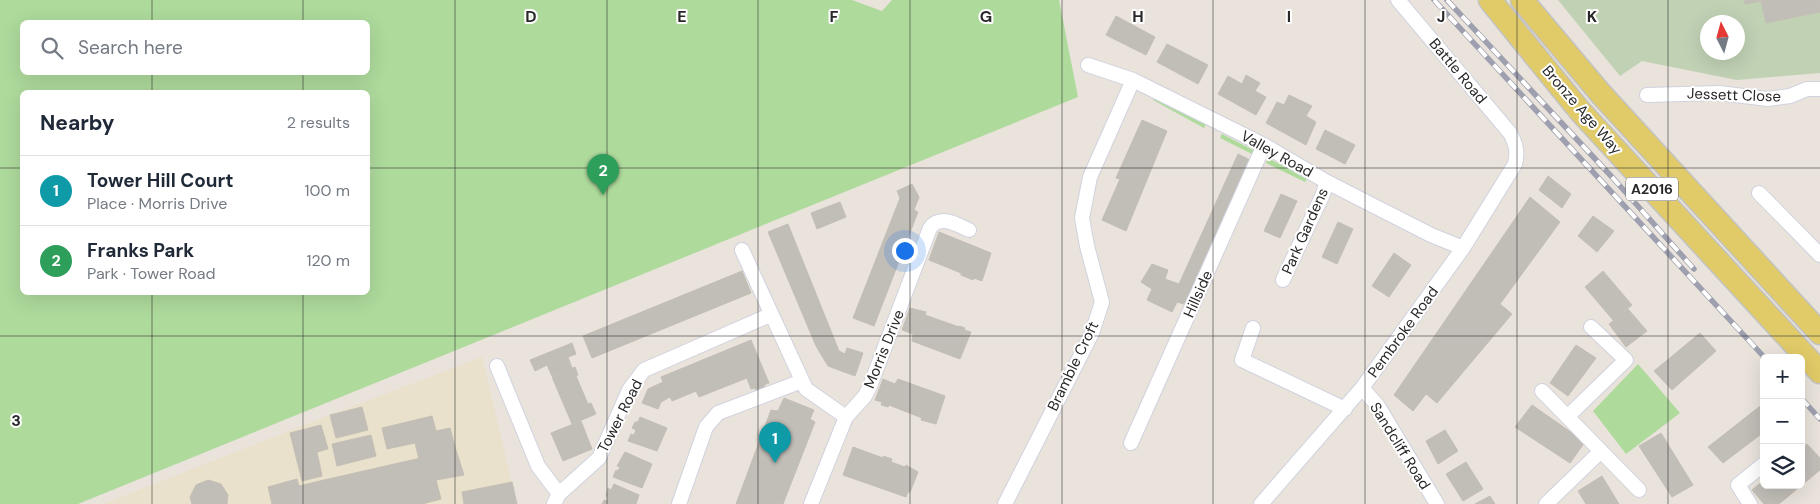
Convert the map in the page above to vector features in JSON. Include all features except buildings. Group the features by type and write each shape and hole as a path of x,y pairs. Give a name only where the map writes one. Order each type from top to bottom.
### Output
{"main road":[{"name":"Bronze Age Way","path":"1490,0 1580,111 1820,372"},
{"name":"Bronze Age Way","path":"1522,0 1601,94 1820,333"}],"street":[{"name":"Battle Road","path":"1398,0 1510,133 1516,144"},
{"name":"Valley Road","path":"1088,65 1133,80 1264,145 1327,182 1431,236 1464,248"},
{"name":"Bramble Croft","path":"1005,504 1092,333 1102,302 1082,218 1090,177 1133,80"},
{"name":"Jessett Close","path":"1647,94 1719,93 1768,99 1790,96 1807,89 1820,89"},
{"name":"Pembroke Road","path":"1261,504 1362,388 1464,248 1515,164 1517,156 1516,144"},
{"name":"Hillside","path":"1131,442 1264,145"},
{"name":"Park Gardens","path":"1283,280 1327,182"},
{"path":"1759,193 1820,255"},
{"name":"Morris Drive","path":"811,504 846,417 865,396 870,386 930,228 933,223 943,220 969,230"},
{"path":"742,250 770,315 806,389 846,417"},
{"name":"Tower Road","path":"497,366 538,466 556,499 599,458 629,390 644,370 770,315"},
{"path":"1567,417 1626,360 1592,327"},
{"path":"1253,328 1242,360 1345,408"},
{"path":"680,504 706,427 718,413 802,381"},
{"name":"Sandcliff Road","path":"1362,388 1378,406 1437,504"},
{"path":"1542,391 1639,490"},
{"path":"1546,504 1601,451"},
{"path":"1750,504 1738,485 1760,467"}],"shaded area":[{"path":"482,357 517,504 103,504 330,415"}],"green space":[{"path":"0,0 852,0 882,11 892,0 1059,0 1078,97 78,504 0,504"},
{"path":"1558,0 1820,0 1820,73 1737,80 1642,61 1620,76"},
{"path":"1156,98 1206,124 1204,128 1153,100"},
{"path":"1222,134 1257,152 1256,156 1220,138"},
{"path":"1268,158 1307,179 1305,182 1266,163"},
{"path":"1638,364 1680,413 1626,454 1593,411"}],"railway":[{"path":"1434,0 1761,354"},
{"path":"1447,0 1612,177 1694,269"},
{"path":"1802,399 1820,419"}],"place":[{"name":"Franks Park","path":"603,195"},
{"name":"Tower Hill Court","path":"775,463"}]}
